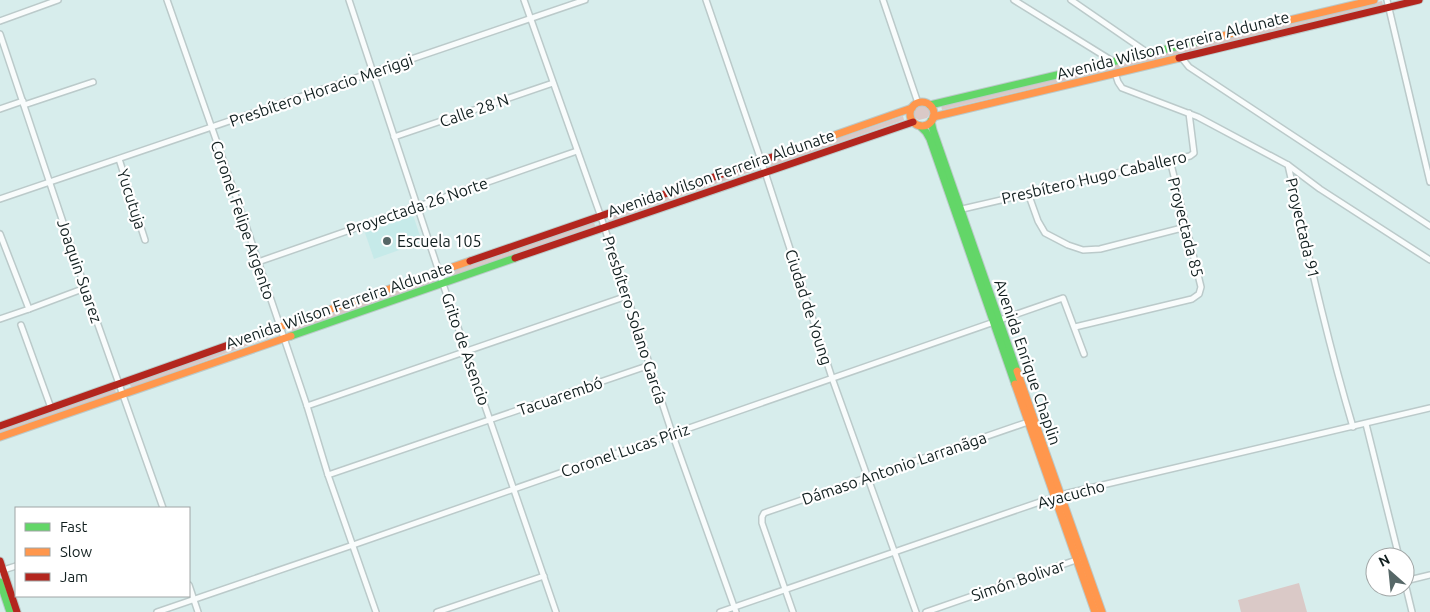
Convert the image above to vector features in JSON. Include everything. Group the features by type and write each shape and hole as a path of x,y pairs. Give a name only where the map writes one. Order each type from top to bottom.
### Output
{"street":[{"path":"0,21 48,2 58,0"},
{"name":"Coronel Felipe Argento","path":"167,0 376,612"},
{"name":"Grito de Asencio","path":"349,0 443,284 556,612"},
{"name":"Presbítero Solano García","path":"524,0 601,217 672,433 735,610"},
{"name":"Presbítero Horacio Meriggi","path":"0,200 585,0"},
{"name":"Ciudad de Young","path":"706,0 765,172 832,378 916,612"},
{"path":"883,0 918,102"},
{"path":"1014,0 1114,62"},
{"path":"1071,0 1148,53"},
{"name":"Avenida Wilson Ferreira Aldunate","path":"930,105 1374,0"},
{"name":"Avenida Wilson Ferreira Aldunate","path":"932,119 1388,4 1419,0"},
{"path":"1388,4 1430,182"},
{"name":"Joaquin Suarez","path":"0,34 163,507"},
{"path":"1181,57 1189,67 1430,226"},
{"name":"Proyectada 91","path":"1115,73 1122,88 1189,113 1288,165 1329,339 1353,427"},
{"path":"0,109 93,82"},
{"name":"Calle 28 N","path":"394,137 554,83"},
{"path":"918,102 930,105 933,111 932,119 926,125 917,124 910,115 912,108 918,102"},
{"name":"Avenida Wilson Ferreira Aldunate","path":"0,426 280,327 895,116 912,108"},
{"name":"Presbítero Hugo Caballero","path":"958,210 1190,156 1194,152 1189,113"},
{"name":"Avenida Enrique Chaplin","path":"932,119 933,130 958,210 996,321 1057,496 1102,612"},
{"name":"Avenida Wilson Ferreira Aldunate","path":"0,437 765,172 917,124"},
{"name":"Avenida Enrique Chaplin","path":"917,124 926,132 930,140 958,210"},
{"name":"Proyectada 26 Norte","path":"258,262 577,151"},
{"name":"Yucutuja","path":"119,159 145,240"},
{"name":"Proyectada 85","path":"1075,327 1192,299 1199,294 1201,287 1170,160"},
{"path":"1288,165 1430,260"},
{"path":"1028,193 1038,221 1045,232 1068,245 1083,250 1100,249 1186,227"},
{"path":"0,234 29,309"},
{"path":"0,318 86,288"},
{"path":"307,406 627,296"},
{"name":"Coronel Lucas Píriz","path":"157,612 1063,298 1084,354"},
{"path":"21,325 51,408"},
{"name":"Tacuarembó","path":"328,475 650,365"},
{"name":"Ayacucho","path":"720,612 735,610 785,590 1057,496 1430,408"},
{"name":"Dámaso Antonio Larranãga","path":"785,590 762,523 764,513 1031,421"},
{"path":"1366,424 1397,547"},
{"name":"Avenida Enrique Chaplin","path":"1080,559 1095,612"},
{"name":"Simón Bolivar","path":"926,612 1080,559"},
{"path":"0,561 17,612"},
{"path":"2,571 15,566"},
{"path":"1415,579 1430,575"},
{"path":"437,612 544,576"},
{"path":"0,582 10,612"},
{"path":"190,587 198,612"},
{"path":"785,590 793,612"},
{"path":"1408,597 1412,612"}],"shaded area":[{"path":"1382,1 1383,5 942,110 941,106"},
{"path":"921,106 927,107 931,112 927,118 919,120 912,116 912,112"},
{"path":"903,116 904,120 771,166 769,162"},
{"path":"754,166 756,170 609,221 607,217"},
{"path":"413,215 422,242 374,259 365,233"},
{"path":"594,222 595,226 452,276 451,272"},
{"path":"433,278 435,282 292,331 291,327"},
{"path":"273,333 274,336 131,388 130,384"},
{"path":"115,389 116,393 0,433 0,429"},
{"path":"1299,583 1307,612 1241,612 1238,600"}],"traffic: fast":[{"path":"930,105 1213,38"},
{"path":"931,121 1017,371"},
{"path":"920,126 930,139 1015,384"},
{"path":"291,336 515,258"},
{"path":"0,582 10,612"}],"traffic: slow":[{"path":"1213,38 1374,0"},
{"path":"933,117 1179,58"},
{"path":"922,102 927,103 933,109 934,114 933,119 927,125 922,126 917,125 911,119 910,114 911,109 917,103 922,102"},
{"path":"775,156 912,108"},
{"path":"268,331 470,261"},
{"path":"0,437 291,336"},
{"path":"1017,371 1102,612"},
{"path":"1015,384 1095,612"}],"traffic: jam":[{"path":"1179,58 1419,0"},
{"path":"515,258 913,122"},
{"path":"470,261 775,156"},
{"path":"0,426 268,331"},
{"path":"0,561 17,612"}],"place":[{"name":"Escuela 105","path":"387,241"}]}
